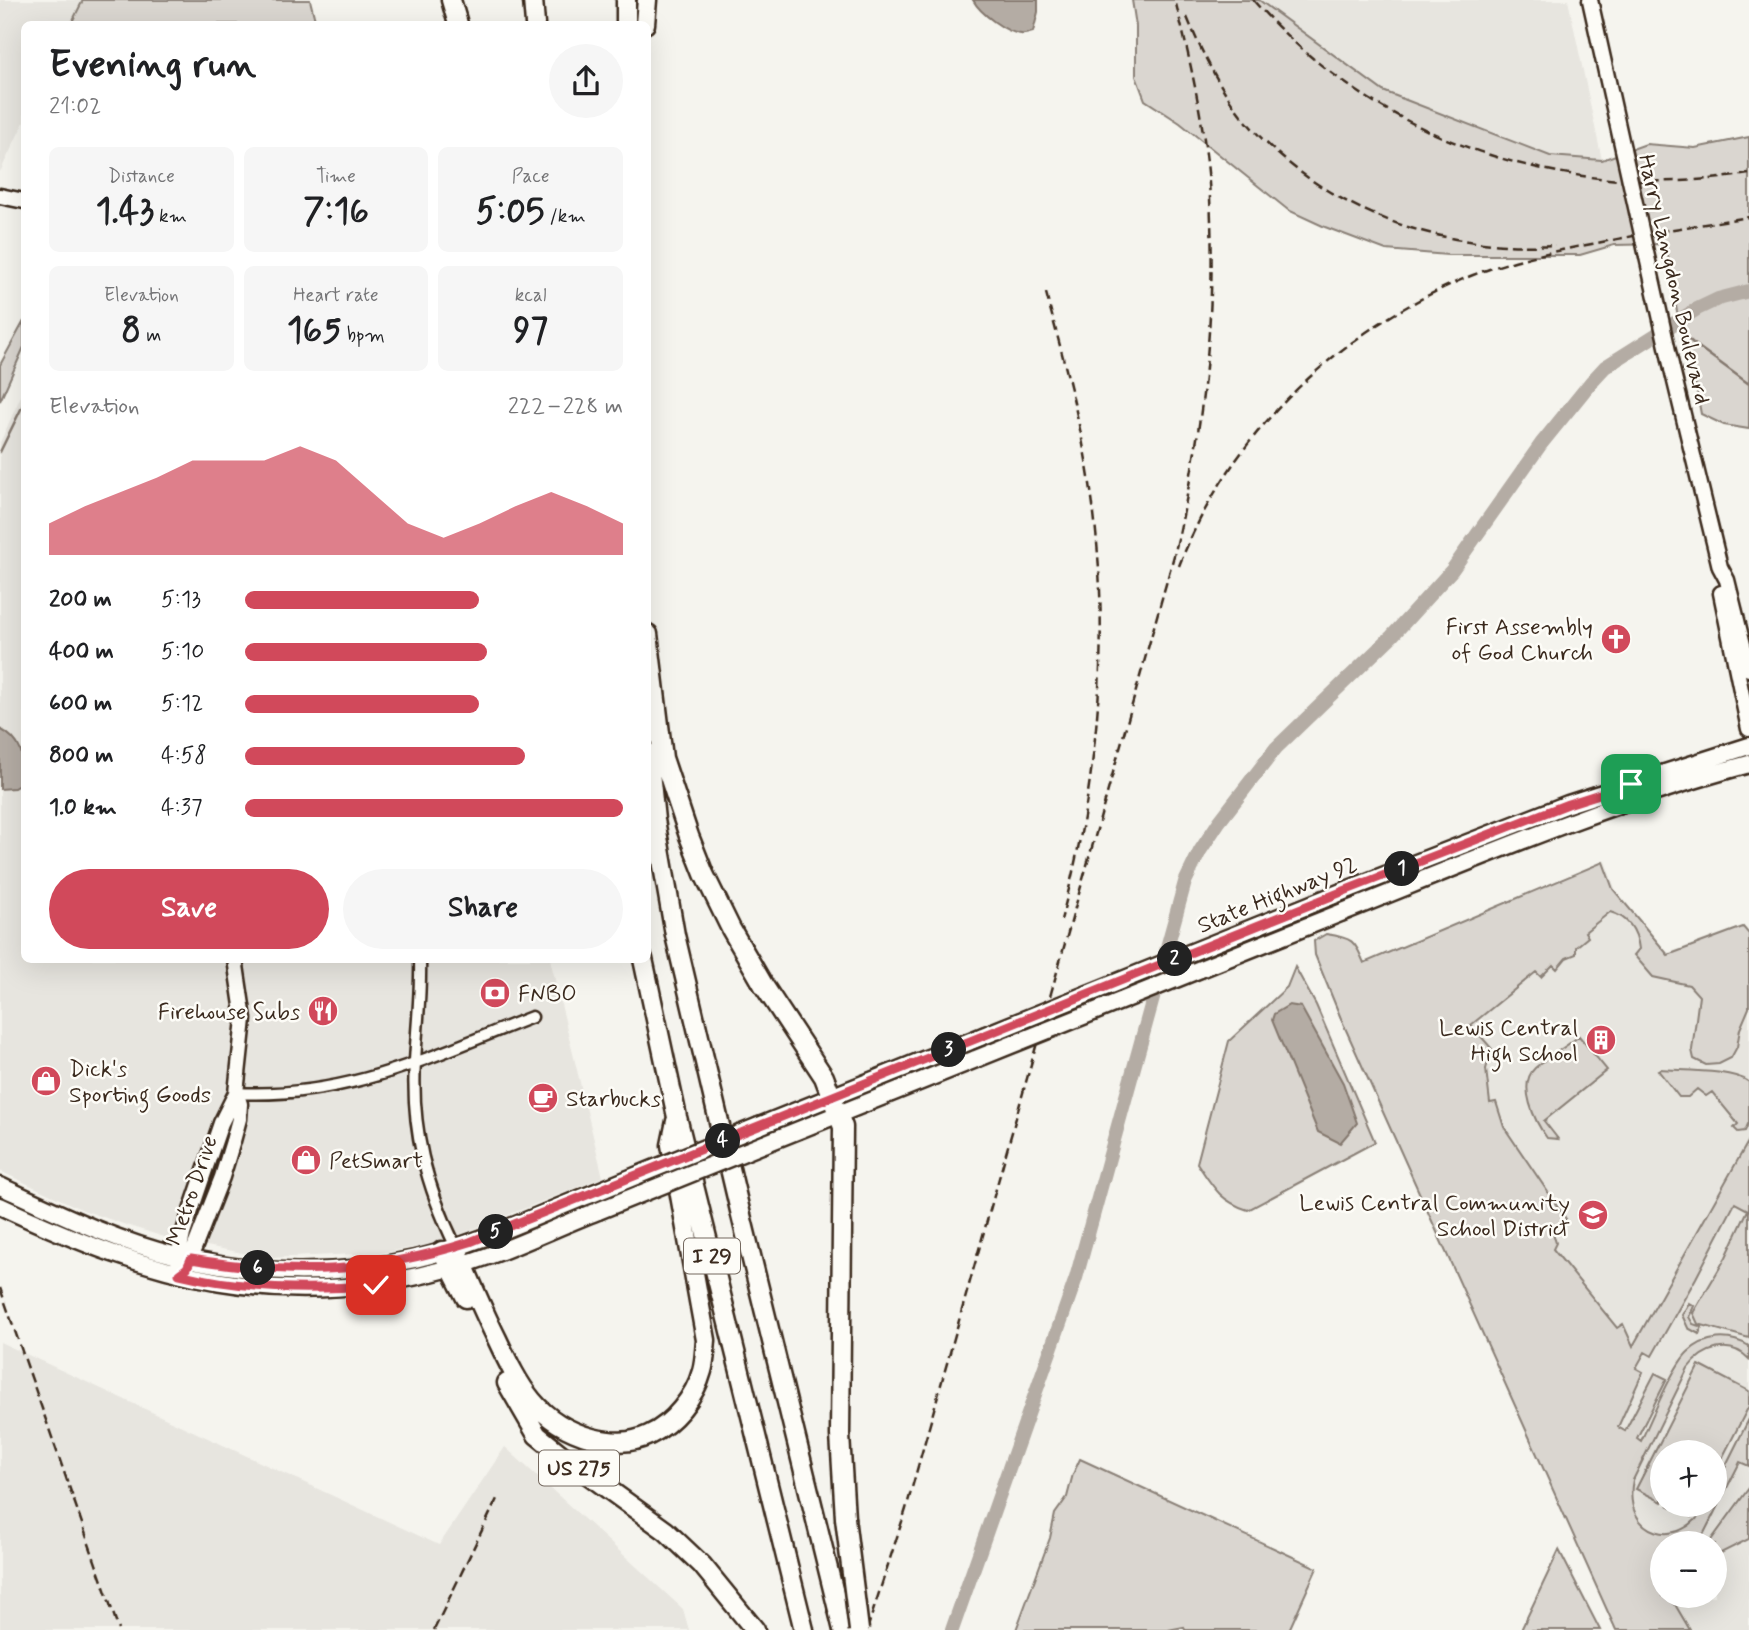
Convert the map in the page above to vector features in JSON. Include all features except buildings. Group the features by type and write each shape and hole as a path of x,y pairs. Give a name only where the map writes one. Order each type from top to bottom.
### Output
{"highway":[{"path":"451,0 457,21"},
{"path":"535,0 536,21"},
{"path":"626,0 626,21"},
{"path":"645,21 647,0"},
{"path":"651,659 663,758 688,836 731,929 764,986 824,1077 843,1127 840,1435 845,1518 859,1630"},
{"name":"I 29","path":"651,782 675,935 747,1242 843,1630"},
{"name":"I 29","path":"644,963 677,1117 803,1627"},
{"path":"449,1249 456,1267 467,1278 520,1386 541,1411 567,1429 607,1441 629,1441 655,1432 680,1410 691,1394 702,1372 706,1340 671,1145 677,1117"},
{"name":"US 275","path":"456,1267 512,1395 537,1435 666,1531 702,1565 755,1630"}],"main road":[{"name":"Harry Langdon Boulevard","path":"1590,0 1672,369 1720,567 1724,609 1749,729"},
{"path":"0,196 21,200"},
{"name":"Harry Langdon Boulevard","path":"1720,567 1727,580 1749,669"},
{"name":"State Highway 92","path":"4,1208 102,1251 179,1274 249,1287 309,1289 376,1285 456,1267 764,1144 835,1106 983,1036 1568,804 1749,746"},
{"name":"State Highway 92","path":"1,1187 117,1238 185,1258 279,1270 382,1266 449,1249 759,1126 835,1106 976,1059 1523,840 1749,764"},
{"name":"Metro Drive","path":"179,1274 187,1268 185,1258 201,1229 222,1177 239,1119 240,1104 236,1093 244,1019 236,963"}],"street":[{"path":"420,963 421,993 415,1062 416,1111 421,1151 449,1249"},
{"path":"236,1093 275,1094 319,1090 382,1075 532,1017"}],"shaded area":[{"path":"0,0 83,0 72,21 21,21 21,128 0,172"},
{"path":"83,0 310,0 315,21 72,21"},
{"path":"973,0 1038,0 1033,32 1022,34 1008,30 987,16"},
{"path":"1132,0 1259,0 1383,91 1550,156 1602,160 1646,144 1695,148 1749,137 1749,429 1724,425 1701,414 1677,312 1666,244 1614,245 1580,255 1448,255 1386,250 1325,227 1288,210 1180,123 1145,100 1136,76 1136,26"},
{"path":"1259,0 1568,0 1602,160 1550,156 1383,91"},
{"path":"21,326 21,354 0,401 0,365"},
{"path":"21,396 21,963 551,963 603,1177 436,1244 381,1253 268,1258 171,1239 129,1226 83,1210 0,1171 0,443"},
{"path":"0,729 18,744 21,751 21,784 14,788 0,789"},
{"name":"Lewis Central Community School District","path":"1605,861 1616,891 1668,953 1734,929 1749,936 1749,1630 1627,1630 1329,977"},
{"path":"1603,862 1613,889 1668,955 1743,927 1749,934 1749,1008 1740,1029 1737,1047 1731,1058 1719,1064 1706,1065 1694,1059 1692,1050 1699,996 1689,985 1653,977 1634,955 1639,949 1630,926 1622,917 1610,912 1585,932 1588,937 1576,947 1576,954 1566,958 1557,969 1553,965 1541,977 1536,972 1471,1025 1492,1049 1486,1069 1490,1103 1496,1102 1504,1127 1566,1219 1553,1233 1556,1243 1553,1249 1617,1328 1623,1324 1633,1346 1749,1140 1749,1338 1698,1324 1693,1313 1726,1257 1748,1210 1735,1203 1652,1356 1645,1352 1636,1368 1643,1372 1618,1427 1625,1431 1655,1373 1667,1379 1637,1438 1641,1441 1676,1369 1695,1347 1717,1338 1749,1346 1749,1359 1734,1349 1717,1348 1694,1361 1653,1440 1650,1440 1650,1445 1633,1480 1632,1499 1636,1514 1644,1525 1654,1531 1650,1531 1650,1608 1677,1608 1690,1630 1616,1630 1342,1021 1315,955 1314,941 1326,934 1347,939 1358,949 1364,963"},
{"path":"1295,967 1316,1005 1375,1142 1248,1210 1224,1198 1197,1163 1229,1041 1287,987"},
{"path":"1289,1005 1301,1007 1343,1083 1357,1123 1340,1143 1318,1132 1272,1020 1274,1014"},
{"path":"1579,1036 1607,1070 1544,1121 1558,1139 1547,1138 1530,1103 1530,1075 1540,1064"},
{"path":"1658,1070 1719,1073 1749,1082 1749,1122 1745,1131 1738,1132 1734,1128 1738,1124 1712,1092 1706,1096 1697,1089 1688,1097 1679,1097"},
{"path":"1689,1303 1694,1306 1689,1317 1693,1324 1702,1327 1699,1334 1688,1328 1682,1315"},
{"path":"0,1342 439,1545 505,1447 683,1609 689,1630 0,1630"},
{"path":"1699,1365 1749,1391 1749,1406 1727,1449 1727,1440 1661,1440"},
{"path":"1749,1419 1749,1466 1740,1462 1727,1488 1727,1463"},
{"path":"1080,1459 1317,1568 1289,1630 1185,1630 1184,1627 1168,1630 1016,1630 1050,1538 1055,1514 1067,1497"},
{"path":"1650,1461 1650,1496 1636,1489"},
{"path":"1749,1488 1749,1539 1727,1550 1727,1531 1718,1531"},
{"path":"1697,1517 1712,1517 1705,1531 1676,1531"},
{"path":"1559,1550 1600,1630 1521,1630"}],"waterway":[{"path":"952,1630 1076,1278 1185,882 1200,851 1276,748 1392,636 1452,570 1541,444 1605,367 1697,309 1718,299 1749,291"},
{"path":"1672,324 1749,384"},
{"path":"0,452 21,409"}],"railway":[{"path":"867,1630 906,1509 1175,552 1185,506 1206,369 1210,323 1211,230 1204,137 1175,0"},
{"path":"1253,0 1302,49 1357,91 1416,125 1478,151 1544,169 1612,179 1680,181 1749,174"},
{"path":"1187,17 1211,68 1241,115 1271,148 1306,176 1343,199 1382,218 1424,232 1467,241 1555,245"},
{"path":"1179,566 1201,517 1228,472 1260,429 1296,390 1336,355 1379,324 1425,297 1503,264 1616,239 1749,217"},
{"path":"1046,293 1071,388 1086,460 1097,539 1100,594 1101,649 1093,759 1085,813 1061,920"},
{"path":"0,1288 119,1630"},
{"path":"434,1630 497,1499"}],"place":[{"name":"First Assembly of God Church","path":"1616,639"},
{"name":"FNBO","path":"495,993"},
{"name":"Firehouse Subs","path":"323,1011"},
{"name":"Lewis Central High School","path":"1601,1040"},
{"name":"Dick's Sporting Goods","path":"46,1081"},
{"name":"Starbucks","path":"543,1098"},
{"name":"PetSmart","path":"306,1160"},
{"name":"Lewis Central Community School District","path":"1593,1215"}],"route":[{"path":"376,1285 309,1289 249,1287 179,1274 187,1268 191,1259 279,1270 382,1266 416,1259 470,1242 1349,889 1568,804 1631,784"}]}
